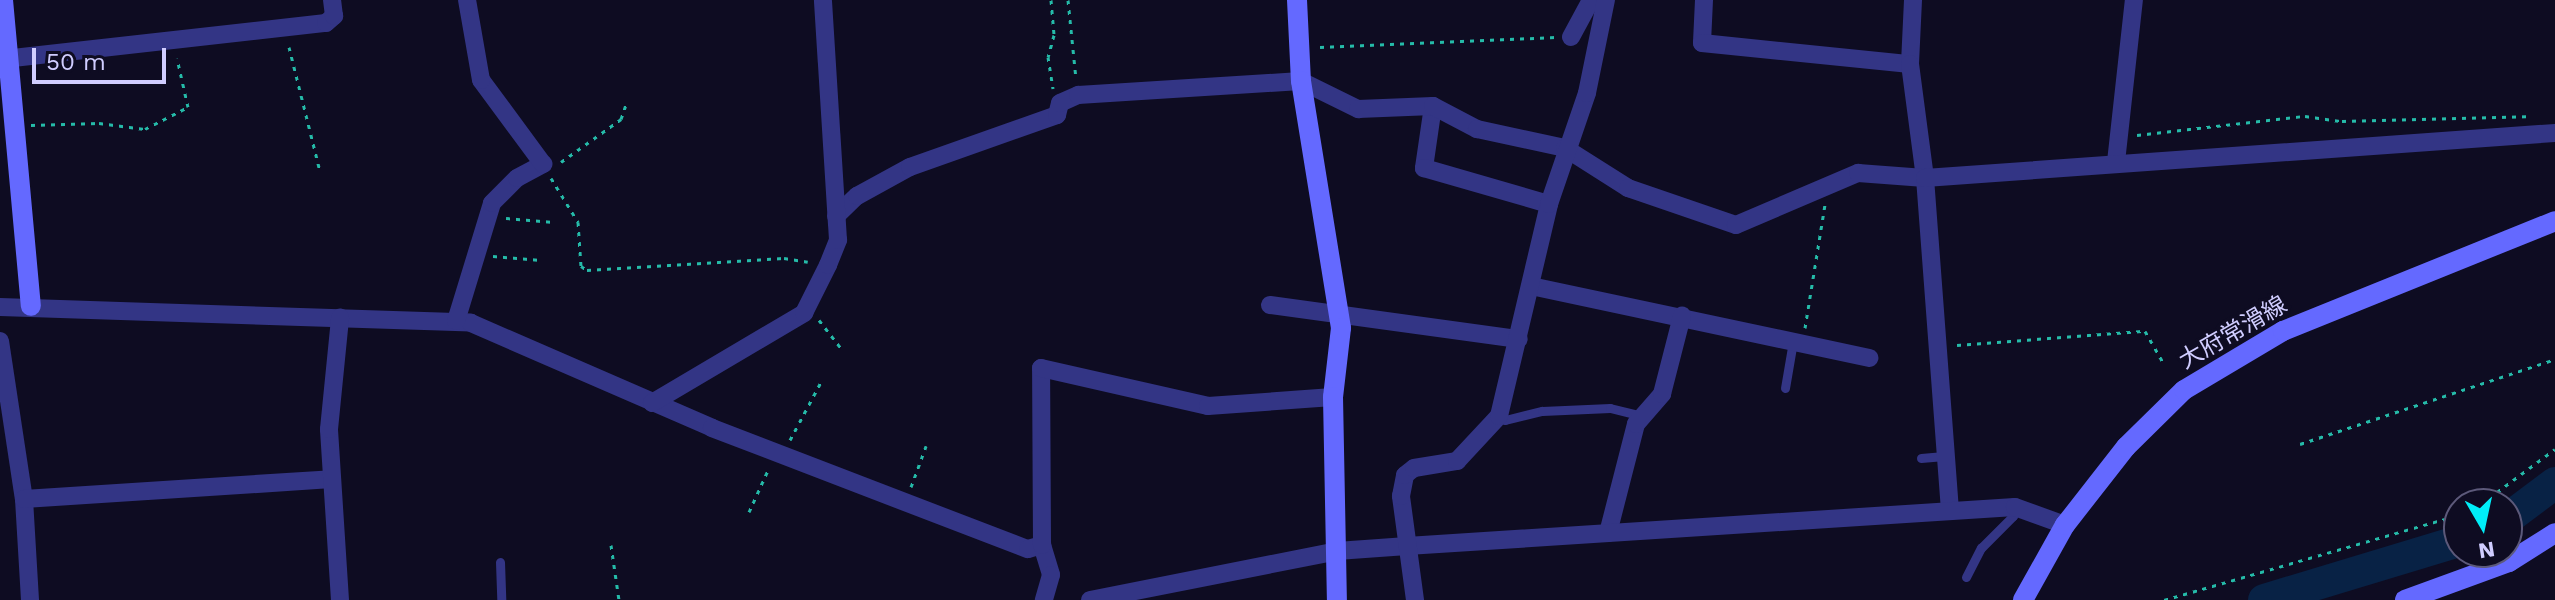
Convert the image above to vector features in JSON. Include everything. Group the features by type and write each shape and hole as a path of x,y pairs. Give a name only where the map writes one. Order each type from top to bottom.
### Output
{"street":[{"path":"3,0 2,60 31,306"},
{"path":"2,60 326,23 334,16 332,0"},
{"path":"456,321 486,217 502,191 545,168 481,80 467,0"},
{"path":"652,403 804,313 828,265 838,240 823,0"},
{"path":"1297,0 1301,81 1338,313 1333,397 1337,600"},
{"path":"1571,37 1591,0"},
{"path":"1415,600 1401,496 1405,475 1414,468 1457,461 1499,416 1549,204 1565,148 1587,93 1606,0"},
{"path":"1704,0 1702,43 1910,64"},
{"path":"1913,0 1910,64 1925,178 1950,509"},
{"path":"2116,162 2134,0"},
{"path":"836,216 857,196 910,167 1057,115 1069,99 1301,81 1358,109 1433,106 1477,129 1565,148 1628,188 1736,225 1858,173 1925,178 2555,133"},
{"path":"1433,106 1424,168 1549,204"},
{"name":"大府常滑線","path":"2023,600 2065,525 2126,447 2184,390 2283,331 2555,221"},
{"path":"1531,286 1869,358"},
{"path":"1270,305 1519,339"},
{"path":"0,307 456,321 779,454 1028,549 1042,545"},
{"path":"1608,533 1636,424 1662,394 1682,316"},
{"path":"340,318 329,390 331,479 340,600"},
{"path":"0,341 24,499 30,600"},
{"path":"1044,600 1051,575 1042,545 1041,368 1208,406 1333,397"},
{"path":"24,499 331,479"},
{"path":"1090,600 1337,551 1950,509 2015,507 2065,525"},
{"path":"2405,600 2509,562 2555,533"}],"lane":[{"path":"1785,388 1798,342"},
{"path":"1499,416 1505,420 1542,411 1610,408 1643,416"},
{"path":"1921,458 1944,456"},
{"path":"1966,577 1981,548 2013,516 2015,507"},
{"path":"500,562 501,600"}],"path":[{"path":"1051,0 1054,35 1048,57 1069,99"},
{"path":"1068,0 1069,99"},
{"path":"284,27 320,171"},
{"path":"1300,48 1571,37"},
{"path":"12,128 99,123 145,129 188,107 172,40"},
{"path":"627,102 621,119 545,168 578,222 581,266 587,270 784,258 828,265"},
{"path":"2118,137 2305,116 2342,121 2540,117"},
{"path":"1798,342 1824,232 1824,189"},
{"path":"486,217 554,222"},
{"path":"476,255 541,260"},
{"path":"808,304 841,348"},
{"path":"1936,346 2145,331 2163,362"},
{"path":"2300,444 2555,359"},
{"path":"749,512 822,380"},
{"path":"906,502 926,446"},
{"path":"2503,488 2555,449"},
{"path":"2164,600 2267,573 2443,520"},
{"path":"611,545 619,600"}],"waterway":[{"path":"2523,507 2555,483"},
{"path":"2264,600 2443,546"}]}
